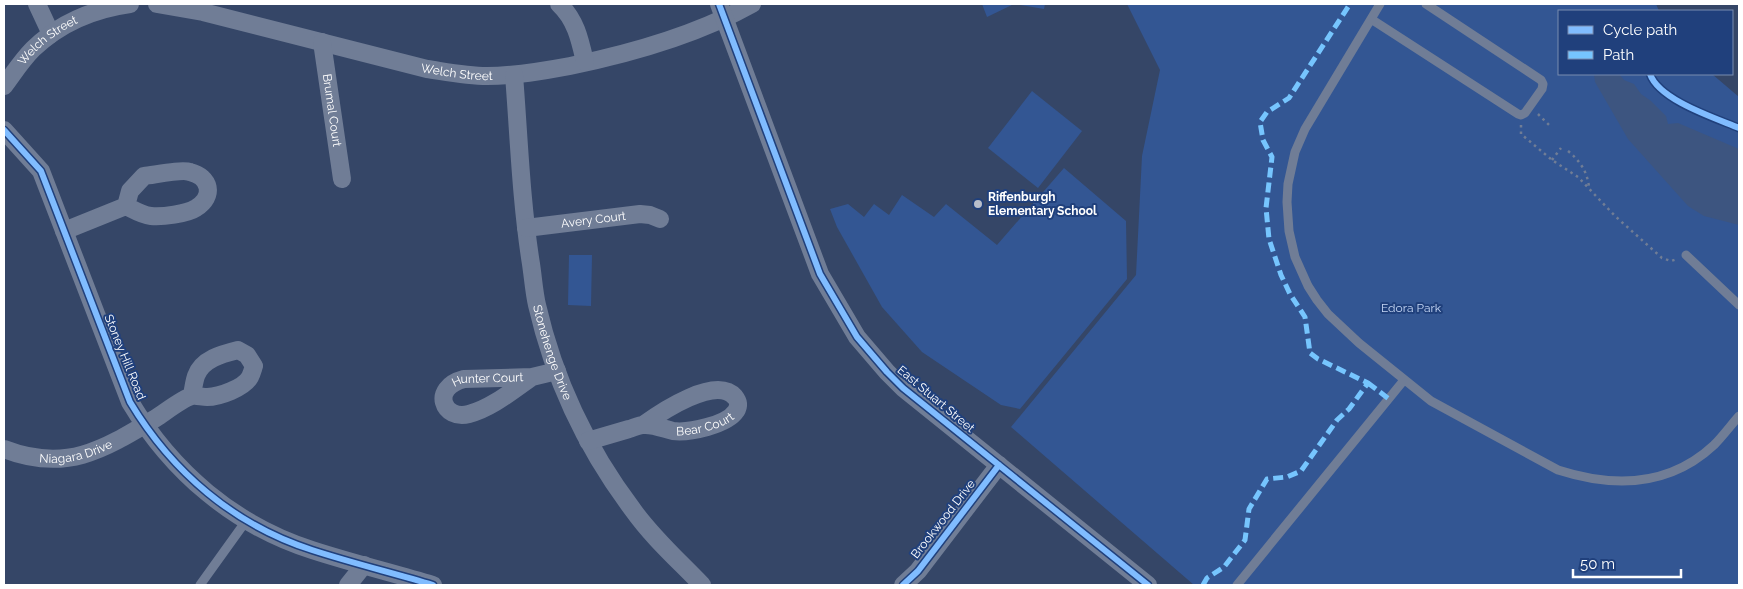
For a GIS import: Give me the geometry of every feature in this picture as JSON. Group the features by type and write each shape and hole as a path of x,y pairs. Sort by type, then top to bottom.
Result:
{"street":[{"path":"37,4 50,34"},
{"name":"Welch Street","path":"4,86 32,50 50,34 85,14 108,7 130,4"},
{"name":"Welch Street","path":"157,4 183,6 427,69 456,74 487,76 514,75 585,62 663,42 723,11 752,4"},
{"path":"559,4 572,19 579,36 585,62"},
{"name":"East Stuart Street","path":"723,11 820,274 857,337 887,372 904,388 1148,585"},
{"name":"Brumal Court","path":"322,42 342,179"},
{"name":"Stonehenge Drive","path":"514,75 526,228 537,304 557,372 588,441 612,481 657,540 702,585"},
{"name":"Stoney Hill Road","path":"4,130 41,171 130,402 144,425 166,454 182,471 210,496 246,521 273,535 311,550 364,565 398,580 433,585"},
{"path":"64,231 126,206"},
{"name":"Avery Court","path":"526,228 640,214 660,219"},
{"name":"Hunter Court","path":"532,377 557,372"},
{"name":"Niagara Drive","path":"4,449 23,456 42,459 72,458 93,452 144,425 192,396"},
{"path":"588,441 643,425"},
{"name":"Brookwood Drive","path":"903,585 918,570 999,465"},
{"path":"348,585 364,565"}],"lane":[{"path":"1380,4 1301,138 1291,167 1288,184 1289,231 1295,257 1308,286 1328,314 1359,343 1431,401 1558,470 1598,481 1640,481 1680,468 1702,456 1716,444 1739,416"},
{"path":"1371,20 1521,115 1525,113 1542,88 1541,80 1426,4"},
{"path":"1686,255 1739,305"},
{"path":"1238,585 1404,380"},
{"path":"200,585 246,521"}],"path":[{"path":"1529,107 1550,124"},
{"path":"1521,115 1521,134 1552,160 1578,177 1615,216 1662,258 1671,262 1686,255"},
{"path":"1552,160 1561,148"},
{"path":"1568,151 1582,165 1589,188"}],"green space":[{"path":"982,4 1014,4 987,17"},
{"path":"1014,4 1045,4 1044,9"},
{"name":"Edora Park","path":"1127,4 1656,4 1659,10 1558,10 1558,75 1713,75 1739,97 1739,585 1194,585 1011,427 1136,275 1142,156 1160,70"},
{"path":"1032,91 1082,131 1038,188 988,148"},
{"path":"1064,168 1126,221 1127,279 1020,409 1001,405 922,352 882,307 837,227 830,209 848,204 864,217 874,204 889,215 902,195 934,217 946,204 997,245"},
{"path":"569,255 592,255 591,306 568,305"}],"shaded area":[{"path":"1594,75 1620,75 1624,80 1634,84 1641,94 1666,116 1668,124 1678,123 1739,149 1739,225 1704,216 1688,206 1628,139 1595,82"}],"marked path":[{"path":"1203,585 1207,578 1224,567 1245,540 1249,509 1267,479 1287,477 1301,471 1337,420 1349,409 1368,383 1318,359 1310,353 1305,317 1290,294 1281,275 1269,239 1266,208 1272,157 1263,140 1260,122 1267,112 1289,98 1350,4"},
{"path":"1368,383 1389,399"}],"cycle path":[{"path":"719,4 820,274 857,337 903,388 1148,585"},
{"path":"1651,75 1664,92 1676,100 1739,128"},
{"path":"4,130 41,171 130,402 165,451 185,473 231,511 284,539 327,555 433,585"},
{"path":"903,585 918,571 999,465"}],"place":[{"name":"Riffenburgh Elementary School","path":"978,204"}]}
